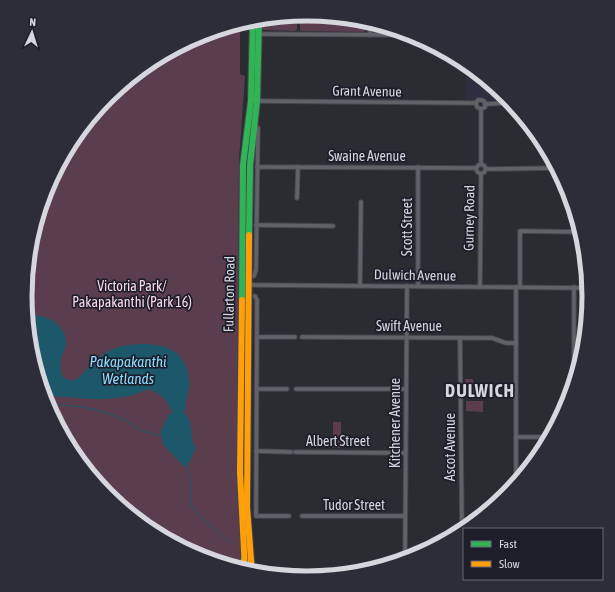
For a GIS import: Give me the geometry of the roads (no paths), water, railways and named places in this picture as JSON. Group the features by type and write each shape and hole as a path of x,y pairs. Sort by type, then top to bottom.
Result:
{"highway":[{"name":"Fullarton Road","path":"251,565 247,507 248,361 243,165 254,101 252,77 256,26"},
{"name":"Fullarton Road","path":"244,564 240,472 240,361 258,34 257,26"},
{"path":"243,188 250,188"},
{"path":"240,361 248,361"},
{"path":"242,563 244,558"}],"street":[{"path":"370,28 370,35"},
{"path":"258,34 393,35"},
{"path":"481,164 481,109 476,103 478,100 481,100 484,101 485,104 503,103"},
{"name":"Grant Avenue","path":"254,101 476,103"},
{"path":"481,109 485,107 485,104"},
{"name":"Fullarton Road","path":"254,276 256,270 258,128"},
{"path":"481,164 476,168 476,171 480,174 486,169 551,168"},
{"path":"481,164 484,165 486,169"},
{"name":"Swaine Avenue","path":"257,167 476,168"},
{"path":"298,167 298,198"},
{"name":"Scott Street","path":"418,167 418,286"},
{"name":"Gurney Road","path":"480,174 480,287"},
{"path":"250,188 257,188"},
{"path":"360,286 361,202"},
{"path":"256,225 333,226"},
{"path":"520,287 520,231 575,232"},
{"name":"Dulwich Avenue","path":"245,285 582,288"},
{"name":"Kitchener Avenue","path":"405,553 407,286"},
{"path":"516,287 516,475"},
{"path":"574,287 574,363"},
{"name":"Fullarton Road","path":"255,296 257,300 258,337 256,516 289,516"},
{"path":"258,337 295,337"},
{"name":"Swift Avenue","path":"302,337 492,338 506,343 516,343"},
{"name":"Ascot Avenue","path":"460,338 462,524"},
{"path":"248,361 257,361"},
{"path":"257,389 287,389"},
{"path":"296,389 406,389"},
{"path":"516,437 544,437"},
{"name":"Albert Street","path":"256,451 405,453"},
{"name":"Tudor Street","path":"302,516 406,516"}],"water":[{"name":"Pakapakanthi Wetlands","path":"33,316 50,319 62,329 66,339 66,344 60,361 61,369 63,377 70,380 75,380 78,378 94,362 109,351 116,348 133,344 152,344 169,348 178,354 185,364 188,375 190,385 184,413 190,422 195,448 193,455 186,468 163,445 161,432 169,414 172,413 172,411 164,398 151,390 146,390 130,396 106,399 51,395 47,384 38,350"}],"waterway":[{"path":"55,404 76,406 104,412 125,420 143,431 161,436"},
{"path":"186,467 191,481 191,505 197,511 199,516 232,544"}],"district":[{"name":"DULWICH","path":"480,391"}],"park label":[{"name":"Victoria Park/ Pakapakanthi (Park 16)","path":"132,294"}]}
